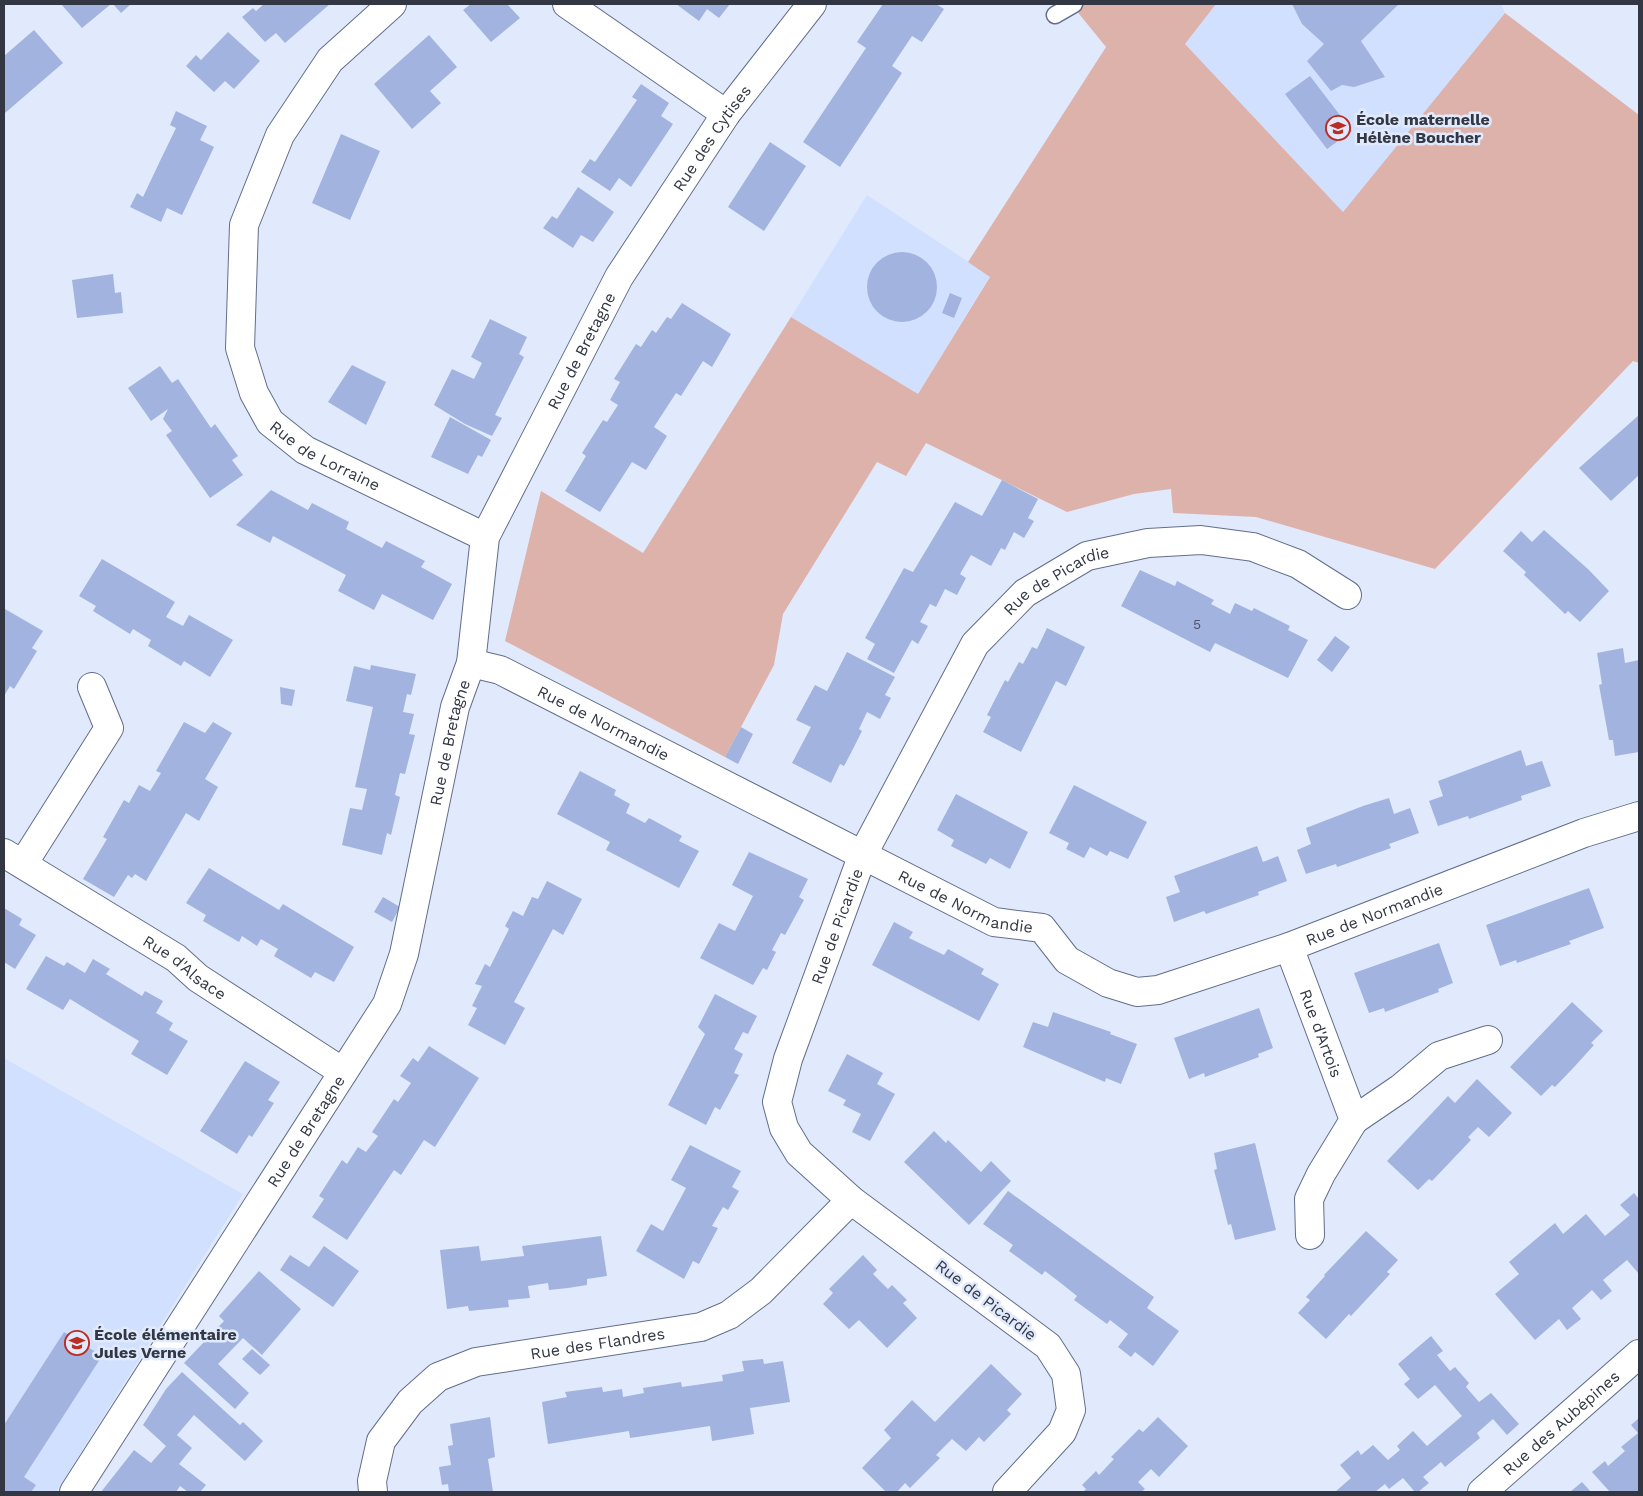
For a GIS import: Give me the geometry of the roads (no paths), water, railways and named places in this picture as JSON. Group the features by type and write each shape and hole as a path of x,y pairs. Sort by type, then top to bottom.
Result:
{"street":[{"name":"Rue de Lorraine","path":"392,4 330,60 280,135 244,225 240,348 254,393 270,422 305,450 485,537"},
{"path":"567,4 726,114"},
{"name":"Rue des Cytises","path":"619,277 726,114 812,4"},
{"name":"Rue de Bretagne","path":"74,1492 387,1004 404,954 455,707 471,662 485,537 619,277"},
{"name":"Rue de Picardie","path":"1007,1492 1062,1432 1071,1410 1066,1374 1048,1346 851,1200 798,1153 784,1128 777,1102 788,1059 863,854 975,644 1025,593 1087,556 1148,542 1201,540 1253,547 1298,564 1347,596"},
{"name":"Rue de Normandie","path":"471,662 500,670 994,922 1042,928 1067,960 1108,983 1137,992 1158,990 1288,947 1584,833 1639,816"},
{"name":"Rue d'Alsace","path":"92,687 109,728 14,859 176,958 198,978 343,1072"},
{"name":"Rue d'Artois","path":"1288,947 1354,1120"},
{"path":"1310,1235 1309,1199 1321,1174 1354,1120 1401,1088 1439,1056 1488,1040"},
{"name":"Rue des Flandres","path":"373,1492 372,1481 381,1441 410,1402 438,1377 476,1362 701,1328 729,1315 762,1291 851,1200"},
{"name":"Rue des Aubépines","path":"1482,1492 1639,1354"}],"lane":[{"path":"1054,15 1074,4"}],"place":[{"name":"École maternelle Hélène Boucher","path":"1338,128"},
{"name":"École élémentaire Jules Verne","path":"77,1343"}]}
